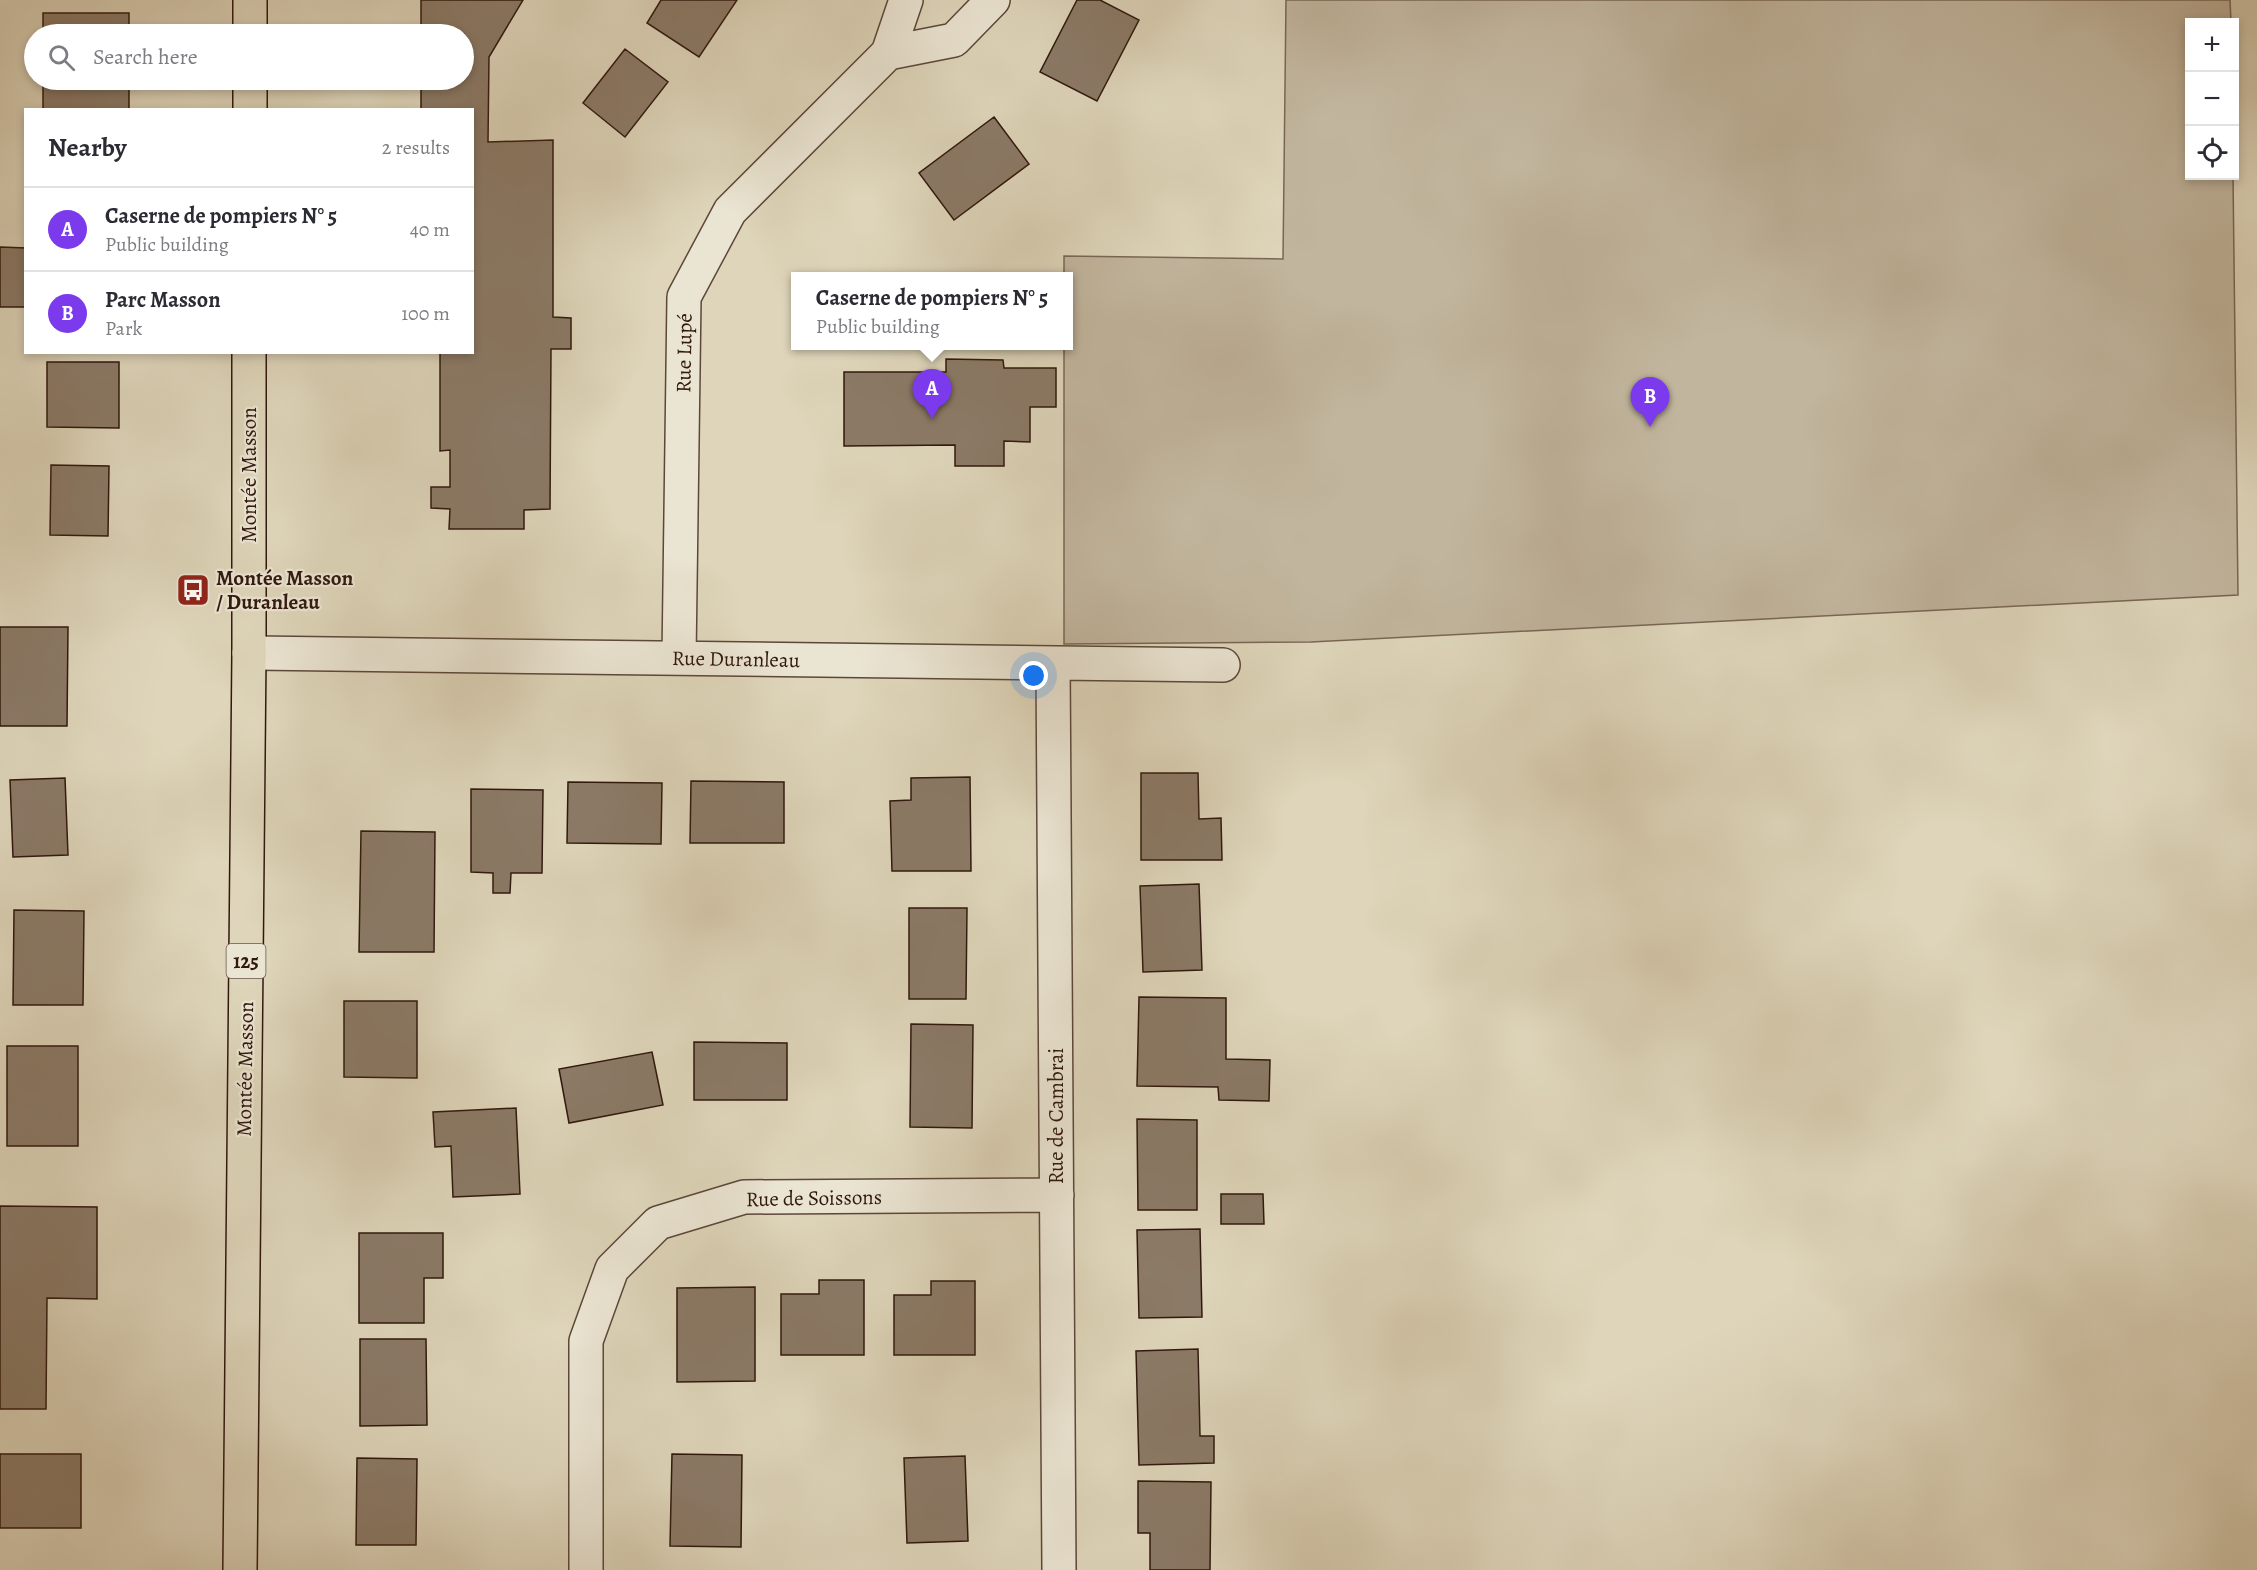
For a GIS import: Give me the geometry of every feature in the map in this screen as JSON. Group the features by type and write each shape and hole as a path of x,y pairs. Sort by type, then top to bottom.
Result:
{"main road":[{"path":"250,0 250,24"},
{"path":"250,90 250,108"},
{"name":"Montée Masson","path":"240,1570 249,653 249,354"}],"street":[{"name":"Rue Lupé","path":"679,658 684,297 730,211 888,53 906,0"},
{"path":"888,53 954,40 993,0"},
{"name":"Rue Duranleau","path":"249,653 1223,665"},
{"name":"Rue de Cambrai","path":"1053,663 1059,1570"},
{"name":"Rue de Soissons","path":"586,1570 586,1341 612,1269 658,1223 744,1197 1057,1195"}],"shaded area":[{"path":"1286,0 2230,0 2231,18 2185,18 2185,180 2233,180 2238,595 1311,642 1064,644 1064,350 1073,350 1073,272 1064,272 1064,256 1283,259"}],"building":[{"path":"421,0 523,0 489,57 488,142 553,140 553,317 571,318 571,349 551,349 550,509 524,510 524,529 449,529 450,509 431,508 431,487 450,487 450,450 440,451 440,354 474,354 474,108 421,108 421,90 474,90 474,24 421,24"},
{"path":"661,0 737,0 699,57 647,23"},
{"path":"1077,0 1100,0 1139,20 1097,101 1040,72"},
{"path":"43,13 129,13 129,24 43,24"},
{"path":"625,49 668,82 625,137 583,103"},
{"path":"43,90 129,90 129,108 43,108"},
{"path":"994,117 1029,164 954,220 919,173"},
{"path":"0,247 24,248 24,307 0,307"},
{"path":"946,359 1003,360 1004,368 1056,368 1056,407 1030,407 1030,442 1004,441 1004,466 955,466 955,445 844,446 844,372 946,372"},
{"path":"47,362 119,362 119,428 47,427"},
{"path":"51,465 109,466 108,536 50,535"},
{"path":"0,627 68,627 67,726 0,726"},
{"path":"1141,773 1198,773 1199,819 1221,818 1222,860 1141,860"},
{"path":"970,777 971,871 892,871 890,801 911,800 911,778"},
{"path":"65,778 68,855 13,857 10,780"},
{"path":"691,781 784,782 784,843 690,843"},
{"path":"568,782 662,783 661,844 567,843"},
{"path":"471,789 543,790 542,873 511,873 510,893 493,893 493,873 471,872"},
{"path":"361,831 435,832 434,952 359,952"},
{"path":"1199,884 1202,970 1143,972 1140,886"},
{"path":"909,908 967,908 966,999 909,999"},
{"path":"14,910 84,911 83,1005 13,1005"},
{"path":"1139,997 1226,998 1226,1059 1270,1060 1269,1101 1219,1100 1218,1087 1137,1086"},
{"path":"344,1001 417,1001 417,1078 344,1077"},
{"path":"911,1024 973,1025 972,1128 910,1127"},
{"path":"694,1042 787,1043 787,1100 694,1100"},
{"path":"7,1046 78,1046 78,1146 7,1146"},
{"path":"652,1052 663,1105 569,1123 559,1069"},
{"path":"516,1108 520,1194 453,1197 451,1146 435,1147 433,1112"},
{"path":"1137,1119 1197,1120 1197,1210 1138,1210"},
{"path":"1221,1194 1263,1194 1264,1224 1221,1224"},
{"path":"0,1206 97,1207 97,1299 47,1298 46,1409 0,1409"},
{"path":"1200,1229 1202,1317 1139,1318 1137,1230"},
{"path":"359,1233 443,1233 443,1278 424,1278 424,1323 359,1323"},
{"path":"819,1280 864,1280 864,1355 781,1355 781,1294 819,1294"},
{"path":"931,1281 975,1281 975,1355 894,1355 894,1295 931,1295"},
{"path":"755,1287 755,1381 677,1382 677,1288"},
{"path":"360,1339 426,1339 427,1425 360,1426"},
{"path":"1198,1349 1200,1436 1214,1436 1214,1463 1139,1465 1136,1351"},
{"path":"0,1454 81,1454 81,1528 0,1528"},
{"path":"672,1454 742,1455 741,1547 670,1546"},
{"path":"965,1456 968,1541 907,1543 904,1458"},
{"path":"357,1458 417,1459 416,1545 356,1545"},
{"path":"1138,1481 1211,1482 1210,1570 1150,1570 1150,1533 1138,1533"}],"place":[{"name":"Caserne de pompiers N° 5","path":"932,419"},
{"name":"Parc Masson","path":"1650,427"},
{"name":"Montée Masson / Duranleau","path":"193,590"}]}
